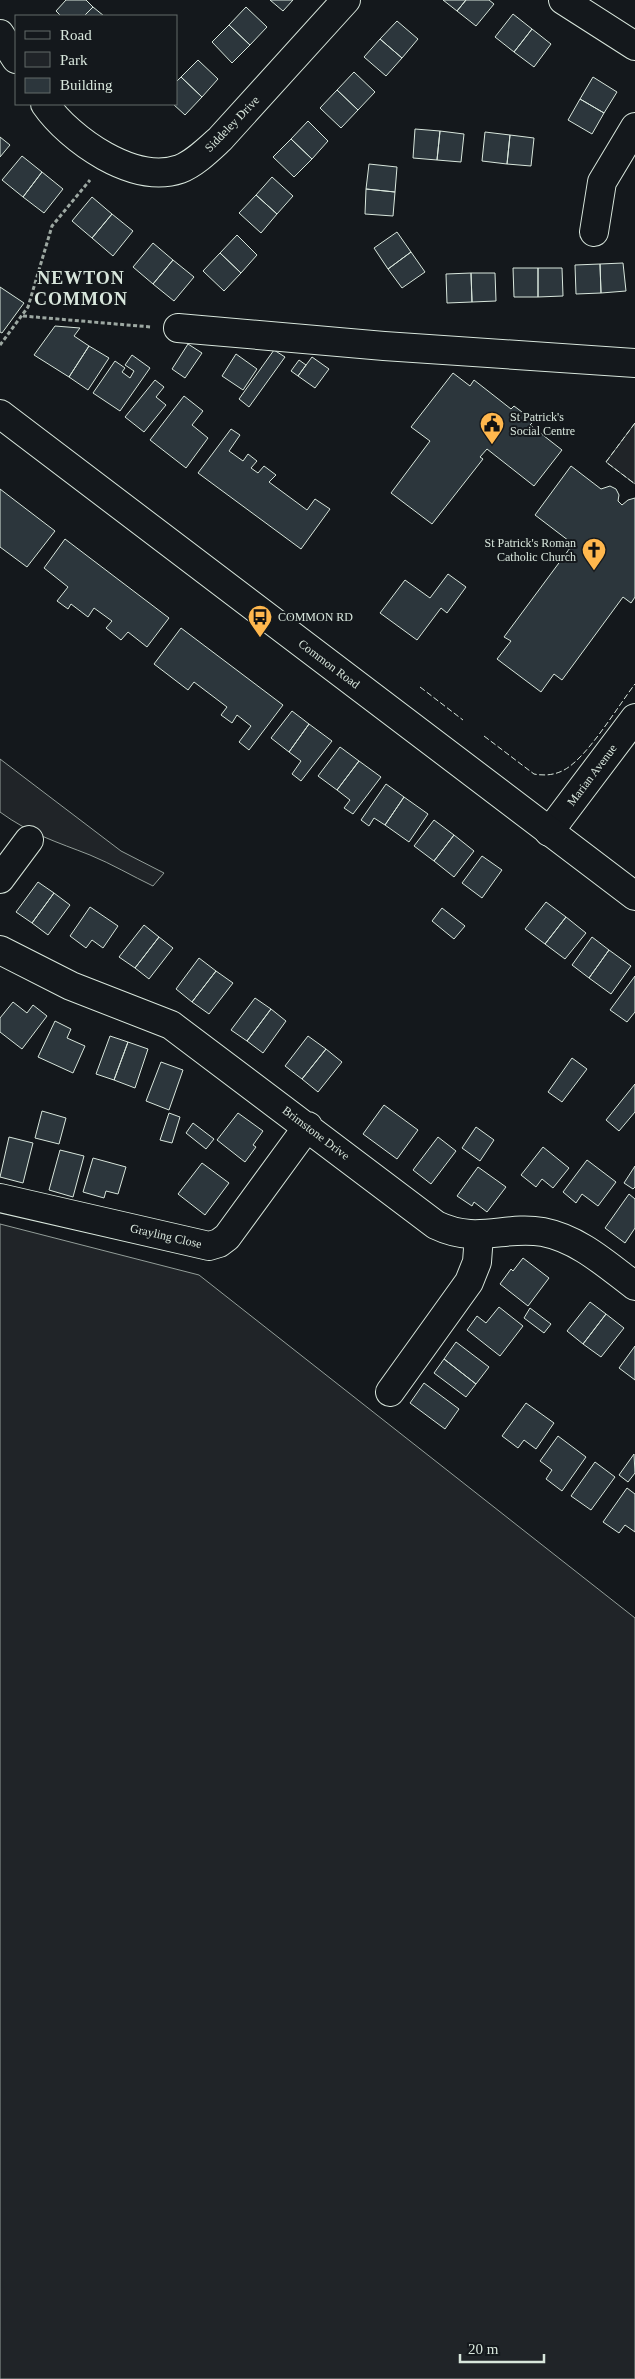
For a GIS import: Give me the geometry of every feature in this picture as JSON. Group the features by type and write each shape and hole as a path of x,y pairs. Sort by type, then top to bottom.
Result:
{"street":[{"name":"Siddeley Drive","path":"46,105 54,117 78,138 108,158 128,167 146,172 162,172 180,168 199,158 220,139 346,0"},
{"path":"563,0 635,46"},
{"path":"0,34 15,57"},
{"path":"594,232 602,182 635,127"},
{"path":"178,328 384,346 635,363"},
{"name":"Common Road","path":"0,414 635,896"},
{"name":"Marian Avenue","path":"549,832 635,718"},
{"path":"0,879 30,840"},
{"name":"Brimstone Drive","path":"0,950 71,986 171,1025 308,1126 436,1226 463,1235 530,1231 555,1236 585,1249 635,1286"},
{"name":"Grayling Close","path":"0,1198 208,1246 218,1243 227,1236 308,1126"},
{"path":"390,1392 470,1282 477,1262 479,1235"}],"path":[{"path":"0,345 28,307 52,226 108,158"},
{"path":"22,316 124,325"}],"green space":[{"path":"635,423 635,484 606,462"},
{"path":"0,759 121,851 164,873 153,886 98,859 33,832 11,820 0,812"},
{"path":"0,1224 199,1275 635,1618 635,2379 0,2379"}],"building":[{"path":"66,0 86,0 93,7 85,15 60,15 56,11"},
{"path":"270,0 293,0 283,11"},
{"path":"443,0 466,0 457,11"},
{"path":"466,0 489,0 494,4 476,26 457,11"},
{"path":"93,7 103,15 85,15"},
{"path":"246,7 267,27 250,45 229,25"},
{"path":"513,14 532,29 514,52 495,37"},
{"path":"397,21 418,39 402,58 380,39"},
{"path":"229,25 250,45 232,63 212,42"},
{"path":"532,29 551,44 534,67 514,52"},
{"path":"380,39 402,58 386,76 364,57"},
{"path":"198,60 218,79 202,97 181,77"},
{"path":"354,72 375,92 358,110 337,90"},
{"path":"181,77 202,97 185,115 174,105 178,105 178,80"},
{"path":"593,77 617,92 604,113 580,99"},
{"path":"337,90 358,110 341,128 320,108"},
{"path":"580,99 604,113 592,134 568,120"},
{"path":"308,121 328,141 312,159 291,139"},
{"path":"415,129 440,131 437,160 413,158"},
{"path":"440,131 464,134 461,162 437,160"},
{"path":"485,132 510,135 507,164 482,161"},
{"path":"510,135 534,138 531,166 507,164"},
{"path":"0,137 10,145 0,157"},
{"path":"291,139 312,159 294,177 273,157"},
{"path":"22,156 42,172 23,197 2,180"},
{"path":"369,164 397,167 395,192 366,189"},
{"path":"42,172 63,189 44,213 23,197"},
{"path":"272,177 293,196 277,214 256,195"},
{"path":"366,189 395,192 393,216 365,214"},
{"path":"256,195 277,214 261,233 239,213"},
{"path":"92,197 112,214 92,238 72,221"},
{"path":"112,214 133,231 113,256 92,238"},
{"path":"397,232 411,252 388,269 374,248"},
{"path":"237,235 257,255 241,273 220,253"},
{"path":"153,243 173,260 153,284 133,267"},
{"path":"411,252 425,272 402,288 388,269"},
{"path":"220,253 241,273 224,291 203,271"},
{"path":"173,260 194,277 174,301 153,284"},
{"path":"623,263 626,291 601,293 600,264"},
{"path":"600,264 601,293 576,294 575,265"},
{"path":"513,268 538,268 538,297 514,297"},
{"path":"538,268 562,268 563,296 538,297"},
{"path":"471,273 472,302 447,303 446,274"},
{"path":"471,273 495,273 496,301 472,302"},
{"path":"0,287 24,303 2,333 0,332"},
{"path":"55,326 80,328 74,336 89,346 69,377 34,355"},
{"path":"188,344 202,353 185,378 172,369"},
{"path":"89,346 109,358 88,390 69,377"},
{"path":"274,350 285,357 249,407 239,399"},
{"path":"236,354 257,369 243,390 222,376"},
{"path":"132,355 150,368 120,411 93,393 115,361 125,368 122,372 130,378 134,371 125,365"},
{"path":"312,357 329,369 315,388 298,376"},
{"path":"299,360 306,365 298,376 291,371"},
{"name":"St Patrick's Social Centre","path":"453,373 470,386 474,380 511,409 514,406 534,421 530,425 562,450 534,486 487,449 480,457 483,459 432,524 391,493 430,441 411,427"},
{"path":"155,380 164,387 156,397 166,405 144,432 125,417"},
{"path":"184,396 203,411 192,425 208,438 186,468 150,440"},
{"path":"231,429 240,435 229,451 243,461 248,454 257,461 251,468 258,473 264,466 276,475 269,482 307,510 315,499 330,509 301,549 198,473"},
{"name":"St Patrick's Roman Catholic Church","path":"571,466 601,489 610,486 616,489 619,495 618,501 622,505 628,500 635,498 635,597 631,603 623,597 562,680 554,674 541,692 497,659 511,641 504,637 573,544 535,515"},
{"path":"0,489 55,531 27,567 0,547"},
{"path":"65,539 169,618 147,647 128,632 121,640 106,628 112,621 94,608 88,617 71,604 68,609 57,601 68,587 44,568"},
{"path":"448,574 466,587 447,613 441,608 417,640 380,613 405,580 430,598"},
{"path":"181,628 283,705 249,750 239,742 251,726 237,715 232,723 221,715 227,707 194,682 188,690 154,664"},
{"path":"292,711 309,724 289,752 271,738"},
{"path":"309,724 332,741 301,781 292,774 301,761 289,752"},
{"path":"340,747 359,761 337,790 318,776"},
{"path":"359,761 381,777 353,814 344,808 350,800 337,790"},
{"path":"386,784 404,797 385,825 374,818 369,826 361,820"},
{"path":"404,797 428,814 409,842 385,825"},
{"path":"434,820 454,835 434,861 414,846"},
{"path":"454,835 474,851 454,877 434,861"},
{"path":"482,856 502,870 482,898 462,883"},
{"path":"38,882 54,893 32,923 16,912"},
{"path":"54,893 70,905 48,935 32,923"},
{"path":"546,902 566,917 545,944 525,929"},
{"path":"90,907 118,926 103,948 92,940 86,948 70,936"},
{"path":"442,908 465,926 454,939 432,921"},
{"path":"566,917 586,933 565,959 545,944"},
{"path":"144,925 159,937 135,968 119,957"},
{"path":"159,937 173,948 149,979 135,968"},
{"path":"592,937 609,950 589,978 572,965"},
{"path":"609,950 631,966 611,994 589,978"},
{"path":"199,958 216,971 192,1002 176,989"},
{"path":"216,971 233,983 209,1014 192,1002"},
{"path":"635,976 635,1012 627,1022 610,1010"},
{"path":"255,998 271,1009 247,1041 231,1030"},
{"path":"13,1002 27,1013 33,1005 47,1016 22,1049 0,1032 0,1018"},
{"path":"271,1009 286,1021 263,1053 247,1041"},
{"path":"55,1021 71,1029 67,1038 85,1046 73,1073 38,1057"},
{"path":"110,1036 128,1042 114,1080 96,1074"},
{"path":"308,1036 326,1049 302,1079 285,1066"},
{"path":"128,1042 148,1049 135,1088 114,1080"},
{"path":"326,1049 342,1062 318,1092 302,1079"},
{"path":"572,1058 587,1069 562,1102 548,1092"},
{"path":"161,1062 183,1070 169,1110 146,1101"},
{"path":"635,1084 635,1112 619,1131 606,1120"},
{"path":"384,1105 418,1130 397,1159 363,1134"},
{"path":"42,1111 66,1118 59,1144 35,1138"},
{"path":"169,1113 180,1117 172,1143 160,1140"},
{"path":"238,1113 263,1131 253,1145 256,1147 245,1162 217,1140"},
{"path":"193,1123 214,1139 206,1149 186,1133"},
{"path":"476,1127 494,1140 480,1161 462,1148"},
{"path":"9,1137 33,1143 23,1183 0,1177"},
{"path":"438,1137 456,1151 431,1184 413,1170"},
{"path":"543,1147 569,1168 553,1188 542,1179 536,1187 521,1175"},
{"path":"60,1150 84,1156 73,1197 49,1190"},
{"path":"93,1158 126,1167 118,1194 106,1191 104,1198 83,1192"},
{"path":"587,1160 616,1182 598,1206 582,1194 576,1203 563,1192"},
{"path":"202,1163 229,1183 205,1215 178,1194"},
{"path":"635,1166 635,1187 633,1189 624,1183"},
{"path":"478,1167 506,1187 487,1212 474,1202 472,1206 457,1196"},
{"path":"629,1194 635,1199 635,1228 625,1243 605,1228"},
{"path":"523,1258 549,1278 528,1306 500,1284 511,1269 513,1271"},
{"path":"590,1302 606,1314 583,1344 567,1331"},
{"path":"499,1307 523,1326 500,1356 467,1330 477,1316 486,1323"},
{"path":"530,1308 551,1324 544,1333 524,1318"},
{"path":"606,1314 624,1328 601,1357 583,1344"},
{"path":"456,1342 489,1367 476,1384 444,1359"},
{"path":"635,1346 635,1380 619,1368"},
{"path":"444,1359 476,1384 466,1397 434,1373"},
{"path":"424,1383 459,1409 445,1429 410,1403"},
{"path":"526,1403 554,1423 536,1449 524,1440 518,1448 502,1436"},
{"path":"558,1436 586,1457 562,1491 546,1479 552,1470 540,1461"},
{"path":"634,1454 635,1473 628,1482 619,1475"},
{"path":"595,1462 615,1477 591,1510 571,1496"},
{"path":"627,1488 635,1494 635,1532 625,1525 619,1533 603,1522"}],"fence":[{"path":"635,423 606,462 635,484"},
{"path":"484,736 534,774 546,775 557,773 573,764 582,755 602,731 635,684"},
{"path":"420,687 463,720"}],"place":[{"name":"St Patrick's Social Centre","path":"492,445"},
{"name":"St Patrick's Roman Catholic Church","path":"594,571"},
{"name":"COMMON RD","path":"260,638"}],"district":[{"name":"NEWTON COMMON","path":"81,288"}]}
